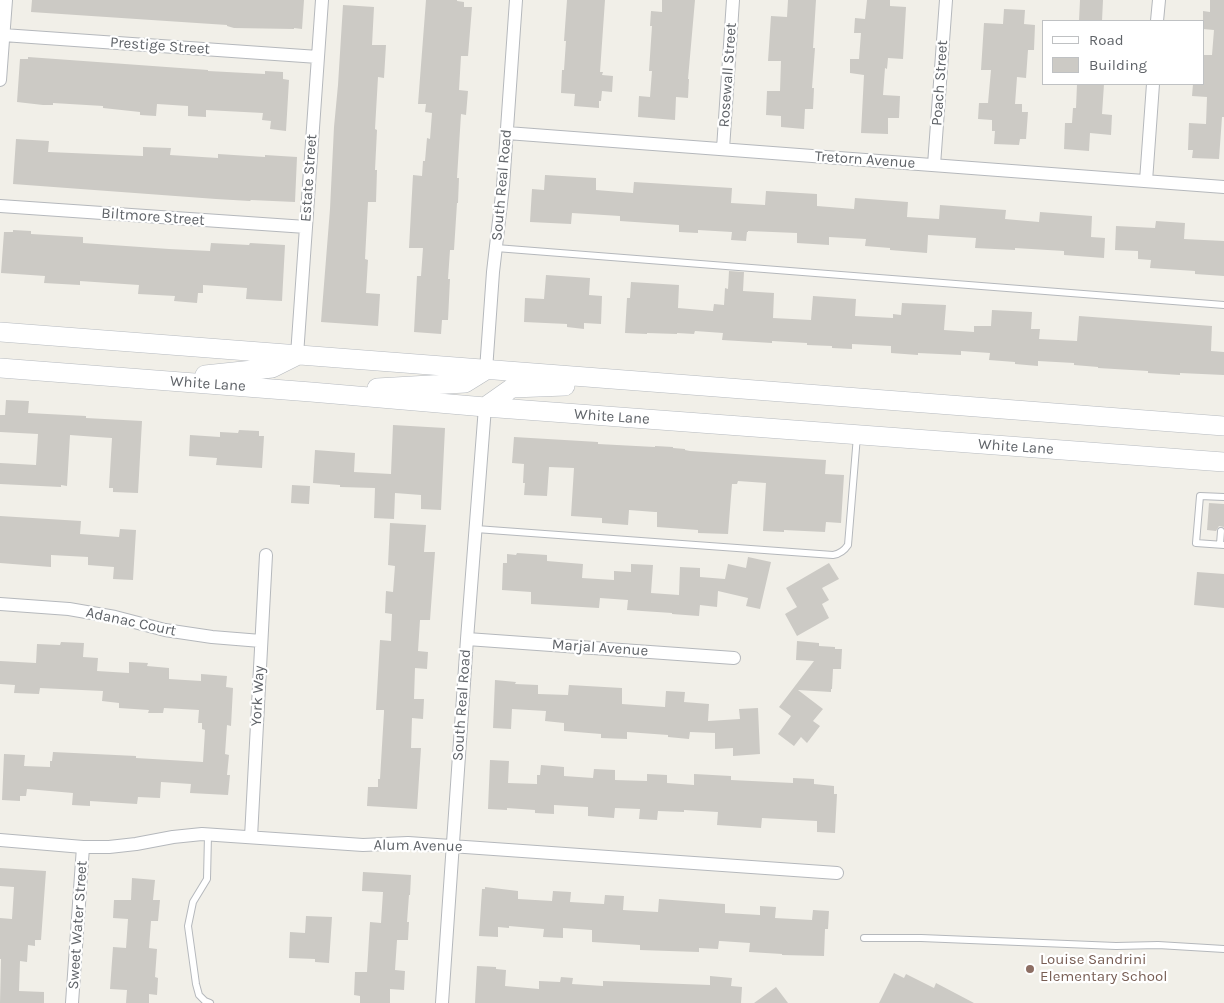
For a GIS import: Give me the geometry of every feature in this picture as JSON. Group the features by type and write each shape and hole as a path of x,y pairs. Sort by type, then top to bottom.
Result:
{"main road":[{"path":"0,332 1224,426"},
{"path":"156,380 272,368 297,355"},
{"name":"White Lane","path":"0,368 485,407 1224,462"},
{"path":"311,392 465,383 486,370"},
{"path":"485,407 512,388 644,382"}],"street":[{"path":"0,80 6,0"},
{"name":"Estate Street","path":"297,355 322,0"},
{"name":"South Real Road","path":"486,370 503,186 516,0"},
{"name":"Rosewall Street","path":"723,149 733,0"},
{"name":"Poach Street","path":"934,165 946,0"},
{"path":"1157,20 1159,0"},
{"name":"Prestige Street","path":"3,36 318,58"},
{"path":"1146,181 1153,85"},
{"name":"Tretorn Avenue","path":"507,133 1224,188"},
{"name":"Biltmore Street","path":"0,206 306,228"},
{"name":"South Real Road","path":"442,1003 485,407"},
{"name":"York Way","path":"251,837 266,555"},
{"name":"Adanac Court","path":"0,604 69,609 212,638 261,641"},
{"name":"Marjal Avenue","path":"467,639 734,658"},
{"name":"Alum Avenue","path":"0,840 83,847 109,847 172,837 208,835 364,845 408,843 837,873"},
{"name":"Sweet Water Street","path":"72,1003 83,847"}],"lane":[{"path":"496,248 1224,305"},
{"path":"476,529 838,554 848,545 857,435"},
{"path":"1221,531 1222,545 1196,543 1200,496 1223,500"},
{"path":"208,835 207,879 194,902 188,926 196,984 200,994 210,1003"},
{"path":"864,938 921,938 1116,946 1158,945 1224,950"}],"building":[{"path":"32,0 304,0 302,29 294,29 234,28 227,25 31,12"},
{"path":"426,0 457,0 464,2 464,7 472,7 468,56 461,56 459,90 468,91 466,115 461,114 457,178 459,178 458,203 454,250 450,250 448,320 442,320 441,334 414,332 417,276 421,276 423,248 409,248 413,175 422,176 427,138 430,139 432,113 425,112 426,104 418,104"},
{"path":"567,0 605,0 600,72 603,72 602,75 613,76 612,92 602,91 599,108 574,106 575,94 561,93 566,41 564,41"},
{"path":"662,0 695,0 688,98 676,97 675,120 638,117 639,96 650,97 652,71 649,71 651,11 662,12"},
{"path":"788,0 816,0 813,48 815,48 812,88 814,88 813,109 805,109 804,129 781,127 781,116 766,115 767,91 780,91 781,61 768,61 771,16 787,17"},
{"path":"867,0 890,0 890,6 906,7 903,59 888,58 887,69 885,68 883,95 900,96 899,118 888,118 888,134 861,133 864,75 850,73 850,59 859,59 861,33 854,33 855,18 865,19"},
{"path":"1080,0 1103,0 1102,20 1079,20"},
{"path":"1210,0 1224,0 1224,117 1222,117 1219,159 1192,158 1193,150 1188,150 1189,123 1206,124 1207,97 1192,96 1193,85 1204,85 1204,55 1212,55 1214,30 1204,29 1203,20 1203,11 1210,12"},
{"path":"343,5 374,7 372,45 386,45 384,78 378,77 375,129 377,130 376,202 368,202 365,259 368,260 366,293 380,294 378,326 321,322"},
{"path":"1004,9 1025,10 1024,24 1035,25 1034,50 1028,50 1026,78 1017,77 1015,104 1022,104 1022,112 1028,112 1026,139 1020,139 1019,145 994,144 995,131 992,131 992,120 978,119 979,103 988,103 991,70 981,70 984,23 1003,24"},
{"path":"28,57 208,71 265,74 265,71 283,72 283,79 289,80 286,131 270,129 271,121 262,120 263,113 206,110 206,117 188,116 188,106 157,104 156,116 140,115 140,112 103,108 103,106 53,103 53,105 43,105 17,102 20,59 28,59"},
{"path":"1077,85 1104,85 1102,114 1112,115 1111,135 1090,133 1089,151 1064,149 1065,123 1072,123 1073,108 1076,108"},
{"path":"16,139 49,141 48,152 143,156 143,147 171,148 170,155 218,158 218,154 297,157 295,202 216,199 13,184"},
{"path":"545,175 596,178 596,190 633,193 634,182 732,188 731,203 765,205 766,191 817,194 817,206 854,209 855,198 908,202 907,217 939,219 940,205 1006,210 1005,219 1039,222 1040,212 1092,216 1091,237 1105,238 1104,258 1064,255 1064,251 975,248 976,238 928,235 927,253 865,246 866,239 829,237 829,245 797,243 797,233 748,231 746,241 731,240 732,232 698,230 698,233 679,232 679,225 620,221 620,216 572,213 571,224 530,222 532,189 544,190"},
{"path":"1156,221 1185,223 1184,239 1224,241 1224,276 1195,274 1195,271 1150,268 1151,260 1138,259 1138,251 1115,250 1116,226 1155,228"},
{"path":"13,230 31,231 31,234 83,237 83,243 169,249 210,251 211,243 285,245 282,301 246,299 247,288 203,285 203,293 198,293 197,303 174,301 175,296 138,294 139,285 80,281 80,285 44,283 45,276 1,273 4,232 13,232"},
{"path":"729,271 744,272 743,291 774,293 773,318 811,320 813,296 856,299 855,316 893,318 893,314 901,315 902,303 946,305 944,330 974,332 974,326 991,326 992,310 1032,312 1031,329 1040,329 1039,339 1077,341 1079,316 1212,326 1211,351 1224,352 1224,375 1148,373 1148,371 1098,368 1074,365 1074,363 1038,361 1038,366 1015,364 1015,362 989,360 990,353 961,351 961,355 918,353 918,355 891,353 891,346 852,344 852,349 807,345 807,343 722,340 723,333 695,331 694,334 625,333 627,298 630,298 631,282 679,285 678,308 713,311 714,304 724,305 725,288 728,289"},
{"path":"546,275 590,278 589,295 602,296 601,324 584,323 584,329 567,327 567,324 524,322 525,298 544,299"},
{"path":"6,400 29,401 28,413 142,421 138,493 113,492 113,488 109,488 112,438 70,435 67,486 0,484 0,463 36,465 38,434 0,432 0,415 5,415"},
{"path":"393,425 445,428 441,510 421,509 421,495 395,493 394,519 374,518 375,488 340,487 340,485 313,483 315,450 355,453 354,472 391,474"},
{"path":"239,430 259,431 259,436 264,436 262,468 216,465 217,458 189,456 190,435 220,437 220,432 238,433"},
{"path":"514,437 598,442 598,444 673,447 690,451 826,460 825,474 844,475 841,523 826,522 825,532 763,531 766,483 738,481 737,484 732,484 728,534 698,533 698,530 657,527 657,512 629,510 628,525 602,523 602,518 571,516 574,468 549,467 547,496 524,495 524,464 512,463"},
{"path":"292,485 310,486 309,504 291,503"},
{"path":"1209,503 1224,504 1224,527 1219,526 1216,531 1207,530"},
{"path":"0,516 81,521 80,534 119,537 120,529 136,530 133,580 113,579 114,567 88,565 88,557 51,555 51,567 0,563"},
{"path":"390,523 426,525 424,552 435,552 430,620 420,620 418,651 428,652 427,669 415,668 414,699 424,699 423,719 412,718 411,748 421,748 417,809 367,806 368,787 378,787 378,779 380,779 384,710 376,710 380,640 391,641 392,614 385,613 386,591 393,592 395,566 388,565"},
{"path":"517,553 547,555 547,561 583,564 582,578 614,580 614,571 631,572 631,564 653,565 651,593 679,595 680,567 700,568 700,577 725,579 728,564 746,568 748,557 771,562 760,609 746,606 748,598 718,591 717,607 700,605 699,616 627,610 628,600 600,598 599,608 531,604 531,592 502,590 503,563 507,563 507,554 516,555"},
{"path":"829,563 839,579 822,588 829,600 822,604 829,618 797,636 785,614 797,607 786,588"},
{"path":"1197,572 1224,574 1224,608 1194,605"},
{"path":"797,641 819,643 819,646 842,649 841,669 833,669 831,692 798,690 823,709 813,721 820,726 807,743 801,737 794,746 778,734 791,716 779,707 814,661 796,660"},
{"path":"61,642 84,643 83,657 98,658 97,671 129,673 129,662 148,663 147,666 169,668 169,679 201,681 201,674 227,676 226,687 233,688 231,726 227,725 225,754 229,755 228,795 190,793 191,784 161,782 160,798 138,797 137,804 90,801 90,806 72,805 73,793 27,789 26,796 20,796 20,801 2,800 4,754 25,755 24,766 50,767 53,752 136,756 136,758 203,762 205,730 202,729 202,723 198,723 199,710 164,708 163,713 148,713 149,710 119,708 119,703 102,701 103,691 40,688 39,694 14,693 15,685 0,684 0,661 36,663 37,644 60,645"},
{"path":"495,680 516,682 515,684 538,685 538,694 568,695 569,685 622,688 622,704 665,707 666,691 685,692 684,702 709,704 708,721 740,719 739,709 758,708 760,754 733,756 733,748 715,749 715,733 690,732 689,739 668,737 668,735 627,732 627,739 601,738 601,734 564,731 564,723 545,721 546,711 512,709 511,729 493,728"},
{"path":"490,760 509,761 508,783 537,784 537,775 540,775 541,765 564,767 564,776 593,778 594,769 615,770 615,780 647,781 647,774 667,775 667,783 694,785 694,774 731,776 731,780 793,783 793,778 814,779 814,784 834,786 834,794 837,794 835,833 817,832 817,821 762,818 761,828 717,825 718,812 658,811 657,820 639,819 640,809 615,808 614,818 588,816 588,807 554,805 554,814 535,813 535,810 488,809"},
{"path":"0,868 46,871 41,940 35,940 35,946 28,945 27,962 20,961 19,991 44,992 44,1003 0,1003 0,918 12,919 14,887 0,886"},
{"path":"363,872 411,875 407,922 409,922 408,940 397,940 395,970 405,971 404,990 390,989 390,1003 360,1003 360,996 354,995 355,972 367,972 370,922 381,923 383,892 362,891"},
{"path":"132,878 155,880 153,900 160,900 158,921 151,921 149,948 157,949 155,977 158,978 157,995 149,994 149,1003 126,1003 127,990 110,989 113,947 126,948 128,919 113,918 114,900 131,900"},
{"path":"485,887 518,891 518,899 552,901 553,891 571,892 570,902 604,904 605,895 624,896 623,910 658,912 659,899 725,904 725,913 760,915 760,906 776,907 775,918 812,920 813,910 829,911 828,929 825,929 824,956 749,952 750,943 720,941 718,949 699,948 699,952 640,950 640,945 592,942 592,930 563,928 563,938 543,937 544,929 509,926 509,928 498,927 498,937 479,936 482,889 485,889"},
{"path":"306,916 332,917 329,963 315,962 315,959 289,958 290,932 305,933"},
{"path":"477,966 496,967 496,969 506,970 505,986 539,989 539,981 560,982 561,977 573,978 572,984 603,986 603,981 710,985 710,976 732,978 731,986 742,987 741,1003 475,1003"},
{"path":"894,973 904,978 906,974 934,988 936,983 974,1003 879,1003"},
{"path":"776,987 788,1003 754,1003"}],"place":[{"name":"Louise Sandrini Elementary School","path":"1030,969"}]}
